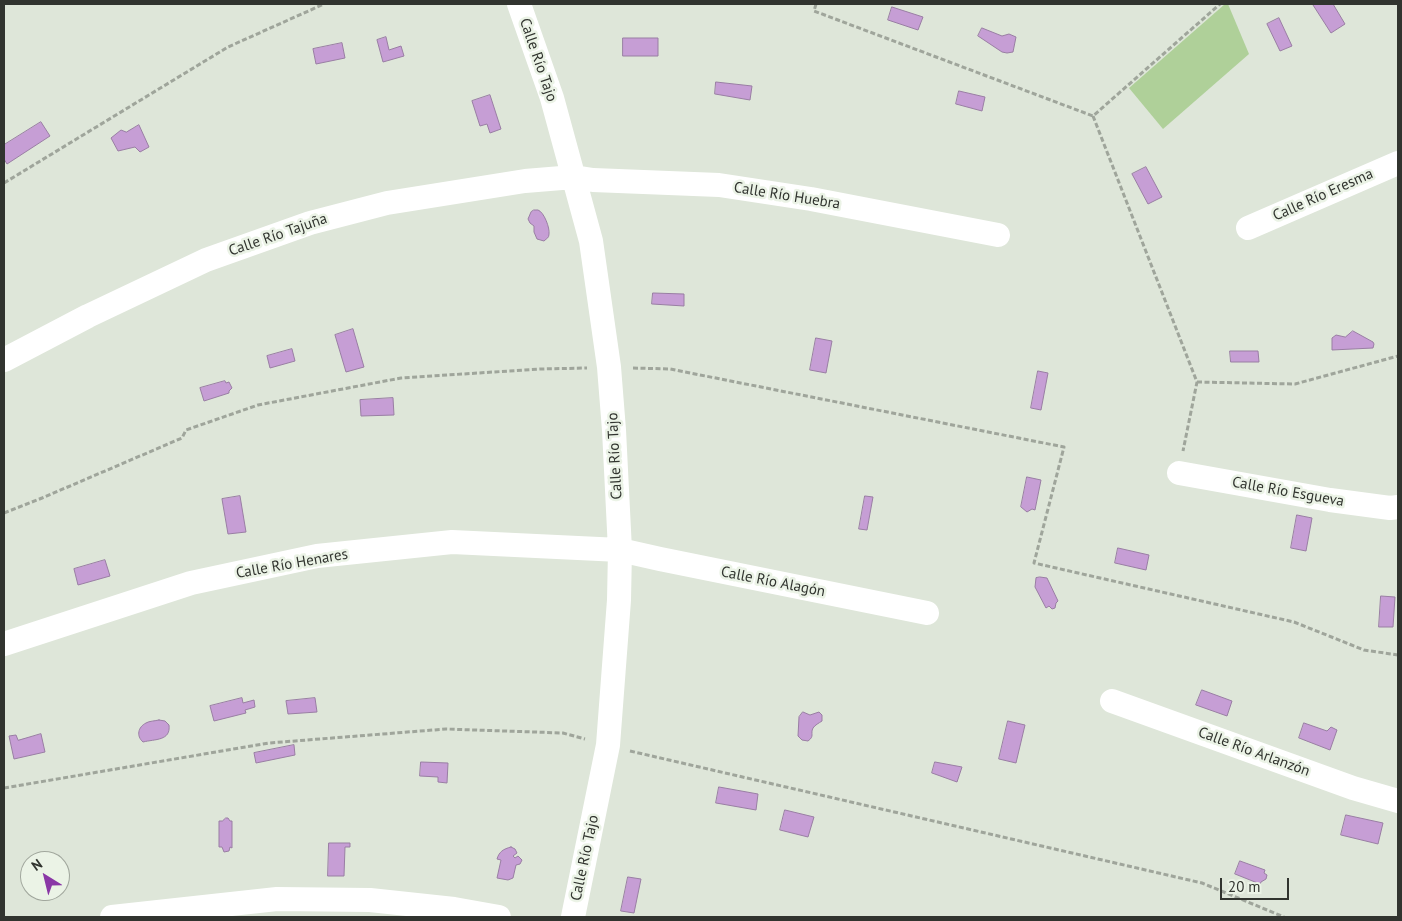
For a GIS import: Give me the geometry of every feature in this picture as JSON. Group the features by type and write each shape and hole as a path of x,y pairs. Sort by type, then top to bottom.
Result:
{"street":[{"name":"Calle Río Tajo","path":"518,4 552,98 591,241 610,367 614,430 620,550 619,600 608,746 573,917"},
{"name":"Calle Río Eresma","path":"1248,228 1398,162"},
{"name":"Calle Río Huebra","path":"574,177 593,180 719,185 811,199 998,235"},
{"name":"Calle Río Tajuña","path":"4,360 88,316 206,260 310,223 387,203 525,181 574,177"},
{"name":"Calle Río Esgueva","path":"1179,473 1330,500 1398,508"},
{"name":"Calle Río Henares","path":"4,644 192,583 317,556 452,542 620,550"},
{"name":"Calle Río Alagón","path":"620,550 927,613"},
{"name":"Calle Río Arlanzón","path":"1112,701 1353,788 1398,801"},
{"path":"112,917 277,899 370,900 454,908 499,917"}],"path":[{"path":"4,183 228,47 324,4"},
{"path":"816,4 814,12 1093,116 1197,382 1179,473"},
{"path":"1093,116 1220,4"},
{"path":"1197,382 1295,384 1398,356"},
{"path":"4,513 182,438 186,430 258,405 400,378 540,368 610,367 670,370 1064,447 1034,563 1294,622 1364,650 1398,655"},
{"path":"4,788 269,743 446,729 564,733 608,746 1202,883 1284,917"}],"green space":[{"path":"1225,4 1228,4 1249,54 1163,129 1129,88"}],"shaded area":[{"path":"1333,4 1345,24 1331,33 1313,5"},
{"path":"892,7 923,17 918,30 888,20"},
{"path":"1279,18 1292,46 1280,51 1267,24"},
{"path":"982,28 1002,36 1009,34 1016,37 1013,52 1002,52 978,36"},
{"path":"386,37 389,50 401,46 404,56 383,62 377,40"},
{"path":"623,38 658,38 658,56 623,56"},
{"path":"342,43 345,58 316,64 313,49"},
{"path":"716,82 752,86 750,100 715,94"},
{"path":"959,91 985,97 982,111 956,104"},
{"path":"490,95 501,129 490,133 487,124 480,126 472,101"},
{"path":"41,122 50,136 7,164 4,159 4,145"},
{"path":"139,125 149,147 140,152 135,147 118,151 111,138 121,130 126,132"},
{"path":"1146,167 1162,197 1148,204 1132,174"},
{"path":"534,210 540,211 548,224 549,235 544,241 537,239 534,226 528,219"},
{"path":"653,293 684,294 684,306 652,304"},
{"path":"353,329 364,367 346,372 335,335"},
{"path":"1353,331 1373,342 1373,348 1332,350 1332,338 1336,335 1345,337"},
{"path":"816,338 832,341 826,373 810,370"},
{"path":"292,349 295,361 270,368 267,356"},
{"path":"1230,351 1258,351 1259,362 1231,362"},
{"path":"1038,371 1048,373 1041,410 1031,408"},
{"path":"225,381 226,383 229,382 232,388 229,393 204,401 200,388"},
{"path":"393,398 394,415 361,416 360,400"},
{"path":"1027,477 1041,480 1035,510 1032,509 1027,512 1021,507"},
{"path":"240,496 246,532 228,534 222,499"},
{"path":"865,496 873,497 867,530 859,529"},
{"path":"1297,515 1312,518 1306,551 1291,548"},
{"path":"1118,548 1149,555 1146,570 1115,563"},
{"path":"105,560 110,576 78,585 74,569"},
{"path":"1036,578 1047,578 1058,601 1055,608 1052,609 1049,606 1046,608 1035,587"},
{"path":"1381,596 1395,597 1393,627 1379,627"},
{"path":"1202,690 1232,701 1227,716 1196,705"},
{"path":"242,698 243,703 254,700 255,707 245,710 246,713 214,721 210,706"},
{"path":"315,698 317,712 288,714 286,701"},
{"path":"803,712 810,715 819,712 822,715 822,721 813,728 812,736 808,741 802,740 798,736 799,717"},
{"path":"165,721 169,725 169,730 165,737 143,742 139,737 141,727 147,722"},
{"path":"1008,721 1025,725 1016,763 999,759"},
{"path":"1304,723 1327,731 1331,727 1337,730 1330,750 1299,738"},
{"path":"41,734 45,752 14,759 9,736 16,735 18,740"},
{"path":"294,745 295,755 256,763 254,753"},
{"path":"421,762 448,763 447,783 438,782 438,777 420,776"},
{"path":"935,762 962,767 957,782 932,773"},
{"path":"719,787 758,794 756,810 716,803"},
{"path":"785,810 814,817 808,837 780,830"},
{"path":"1346,815 1383,823 1378,844 1341,835"},
{"path":"226,818 232,821 232,848 230,847 229,851 224,852 222,847 219,847 219,821"},
{"path":"329,843 350,843 350,847 345,847 344,876 328,876"},
{"path":"511,847 517,853 513,856 515,858 518,856 522,860 520,864 516,865 513,878 508,880 497,878 501,860 497,859 502,851"},
{"path":"1240,861 1265,870 1266,879 1260,884 1235,874"},
{"path":"628,877 641,879 634,913 621,911"}]}
